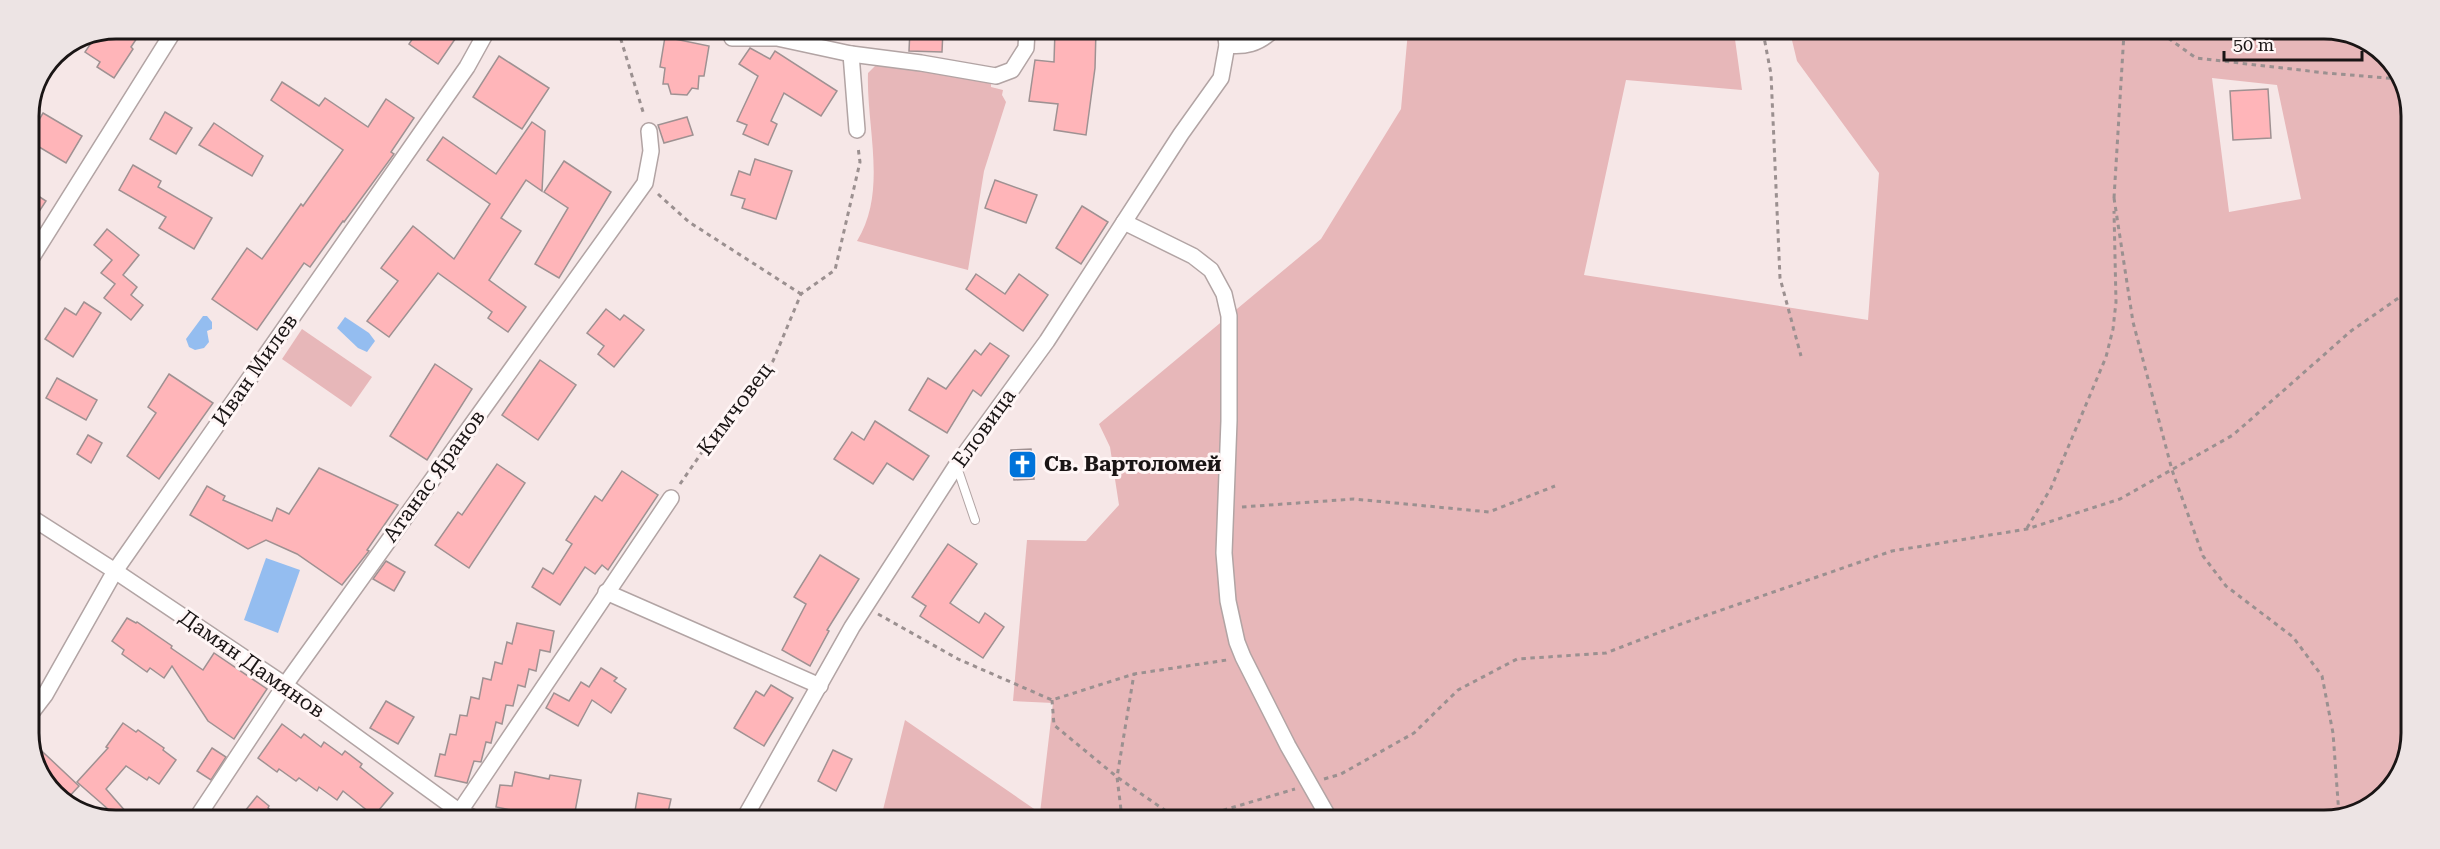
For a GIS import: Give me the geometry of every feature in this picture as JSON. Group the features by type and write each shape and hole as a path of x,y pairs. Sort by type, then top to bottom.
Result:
{"street":[{"path":"39,246 169,39"},
{"name":"Иван Милев","path":"39,703 115,571 467,67 482,39"},
{"path":"782,39 851,54 996,76 1012,70 1026,48 1026,39"},
{"name":"Еловица","path":"749,810 852,627 956,466 1047,340 1221,78 1226,39"},
{"path":"1228,39 1241,46 1254,44 1261,39"},
{"path":"851,54 857,130"},
{"name":"Атанас Яранов","path":"202,810 285,685 645,183 651,151 649,131"},
{"path":"1124,222 1193,256 1211,270 1224,294 1229,316 1224,553 1228,601 1237,642 1243,657 1324,810"},
{"path":"466,810 606,592 670,498"},
{"name":"Дамян Дамянов","path":"39,522 285,685 456,810"},
{"path":"606,592 820,686"}],"lane":[{"path":"956,466 975,520"}],"path":[{"path":"621,39 649,131"},
{"path":"1764,39 1771,74 1780,278 1802,356"},
{"path":"2026,529 2051,488 2108,348 2116,302 2114,198 2124,39"},
{"path":"2169,39 2196,58 2391,78"},
{"path":"645,183 689,222 801,294 835,270 860,162 857,130"},
{"path":"2114,198 2133,322 2172,470 2203,556 2226,586 2293,637 2322,676 2332,733 2338,809"},
{"name":"Кимчовец","path":"670,498 718,429 773,361 801,294"},
{"path":"1223,810 1341,774 1414,733 1458,690 1517,659 1606,653 1681,624 1892,551 2026,529 2120,499 2234,435 2351,331 2401,296"},
{"path":"1225,508 1354,500 1489,512 1555,486"},
{"path":"866,608 958,659 1052,699 1134,674 1243,657"},
{"path":"1121,810 1117,777 1134,674"},
{"path":"1052,699 1054,725 1117,777 1164,810"}],"shaded area":[{"path":"1407,39 1735,39 1742,90 1626,80 1584,275 1868,320 1879,173 1797,61 1792,39 2324,39 2339,40 2358,47 2371,55 2385,69 2397,91 2401,111 2401,733 2400,748 2393,767 2382,784 2371,794 2349,806 2324,810 1040,810 1053,703 1013,701 1027,540 1086,541 1119,505 1110,447 1099,424 1321,239 1401,109","holes":["2212,78 2277,85 2301,199 2229,212"]},
{"path":"877,64 991,83 991,87 1003,90 1002,95 1006,102 984,171 968,270 857,241 872,201 874,180 868,73"},
{"path":"302,329 372,377 351,407 282,359"},
{"path":"905,720 1036,810 883,810"}],"water":[{"path":"203,316 207,316 212,322 212,329 207,331 209,342 204,348 195,350 189,347 186,339"},
{"path":"345,317 369,333 375,341 367,352 358,348 337,328"},
{"path":"266,558 300,570 278,633 244,620"}],"building":[{"path":"136,39 131,47 133,49 114,78 97,67 100,62 85,52 90,44 101,40"},
{"path":"412,39 455,39 438,64 409,44"},
{"path":"665,39 709,46 704,76 699,76 698,89 692,88 687,95 671,94 668,84 663,84 665,68 660,67"},
{"path":"910,39 943,39 942,52 909,51"},
{"path":"1055,39 1096,39 1095,68 1086,135 1054,130 1058,104 1029,101 1035,60 1054,62"},
{"path":"750,48 770,59 775,51 837,91 821,116 784,93 771,121 777,124 768,145 743,134 747,125 737,121 758,76 739,64"},
{"path":"499,56 549,88 522,129 473,97"},
{"path":"282,82 319,106 325,98 368,127 386,99 414,118 391,152 394,154 344,222 310,267 304,263 257,330 212,299 247,248 262,259 343,150 271,100"},
{"path":"2268,89 2271,138 2233,140 2230,91"},
{"path":"165,112 192,128 176,154 150,139"},
{"path":"43,113 82,136 66,163 39,147 39,120"},
{"path":"687,117 693,135 664,143 658,125"},
{"path":"532,122 545,131 542,191 526,180 501,218 521,231 489,280 526,307 508,332 488,318 492,312 438,273 389,337 367,321 398,281 381,268 413,226 454,259 490,204 427,160 443,137 496,174"},
{"path":"214,123 263,156 252,176 199,145"},
{"path":"755,159 792,171 776,219 742,208 745,199 731,195 739,171 750,175"},
{"path":"564,161 611,192 559,278 535,264 568,208 544,192"},
{"path":"133,165 161,181 158,187 212,218 194,249 159,228 166,217 119,190"},
{"path":"995,180 1037,195 1026,223 985,208"},
{"path":"39,196 46,201 39,212"},
{"path":"1082,206 1108,222 1081,264 1056,248"},
{"path":"107,229 139,255 123,275 137,287 131,295 143,305 131,320 104,298 115,284 101,273 112,260 94,245"},
{"path":"976,274 1005,294 1019,274 1048,295 1023,331 966,289"},
{"path":"84,302 101,313 73,357 45,339 65,308 76,315"},
{"path":"606,309 620,320 624,315 644,330 614,367 598,354 604,346 587,333"},
{"path":"990,343 1009,356 981,396 973,390 947,433 909,410 928,378 946,389 975,350 981,355"},
{"path":"540,360 576,385 538,440 502,415"},
{"path":"435,364 472,389 427,460 390,436"},
{"path":"169,374 213,403 159,479 127,456 156,413 148,407"},
{"path":"57,378 97,400 86,420 46,398"},
{"path":"875,421 929,456 913,480 887,463 873,484 834,459 852,432 864,440"},
{"path":"88,435 102,443 91,463 77,454"},
{"name":"Св. Вартоломей","path":"1031,449 1034,479 1014,480 1011,450"},
{"path":"497,464 525,483 469,568 435,545 458,512 462,515"},
{"path":"319,468 398,505 367,550 369,551 342,585 297,554 266,540 248,549 190,515 207,486 225,496 223,500 272,521 277,508 289,514"},
{"path":"622,471 658,495 608,570 602,565 595,574 585,567 560,605 532,587 543,568 553,574 572,544 566,540 595,496 602,501"},
{"path":"948,544 977,564 950,603 979,623 985,613 1004,627 983,658 920,616 926,606 912,597"},
{"path":"820,555 859,579 827,630 829,631 810,666 782,650 806,604 794,597"},
{"path":"386,561 405,572 394,591 373,579"},
{"path":"127,618 137,622 203,670 214,653 267,689 234,739 208,721 172,666 164,678 150,668 147,672 122,654 124,650 112,641"},
{"path":"517,623 554,631 550,652 540,650 536,671 529,669 525,687 518,685 513,706 506,705 502,724 496,722 491,743 486,742 481,762 474,761 467,783 435,776 440,754 445,755 450,734 456,735 460,715 467,716 471,697 479,699 483,678 491,680 495,662 502,664 507,642 512,644"},
{"path":"601,668 617,678 614,681 626,689 611,713 592,700 578,726 546,708 554,693 569,701 581,682 589,687"},
{"path":"771,685 793,698 764,746 734,728 756,691 764,696"},
{"path":"386,701 414,717 398,744 370,728"},
{"path":"123,723 136,732 138,730 164,748 163,750 176,760 159,784 149,777 147,780 126,766 106,789 124,810 108,809 77,782 108,748 106,747"},
{"path":"282,724 301,738 304,734 321,747 324,742 342,755 345,751 362,764 360,767 393,793 379,810 367,810 343,791 337,800 319,787 317,791 299,778 296,781 279,769 277,772 258,758"},
{"path":"212,748 226,757 211,780 197,771"},
{"path":"41,750 79,786 71,795 69,794 49,771"},
{"path":"833,750 852,759 836,791 818,781"},
{"path":"515,772 549,779 550,775 581,780 575,810 511,810 496,807 500,785 512,786"},
{"path":"638,793 671,799 669,810 635,810"},
{"path":"257,796 271,810 246,810"}],"place":[{"name":"Св. Вартоломей","path":"1023,464"}]}
